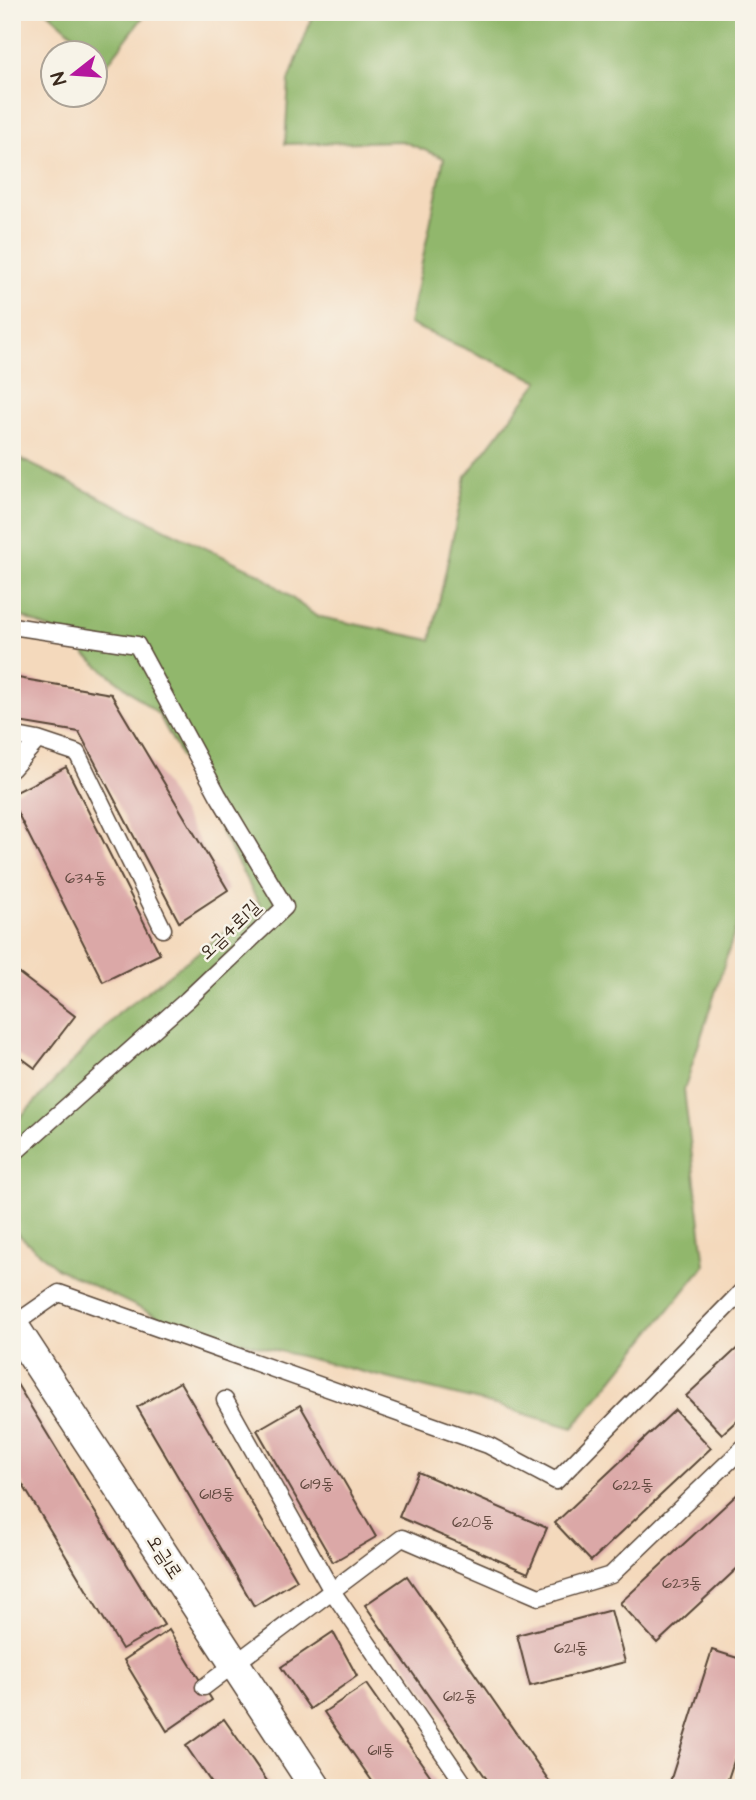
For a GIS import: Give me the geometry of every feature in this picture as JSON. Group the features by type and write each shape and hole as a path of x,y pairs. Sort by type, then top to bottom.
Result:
{"street":[{"name":"오금1로","path":"13,1325 316,1788"}],"lane":[{"name":"오금4로1길","path":"12,626 137,645 218,795 285,907 187,1000 12,1155"},
{"path":"12,735 38,740 77,753 163,929"},
{"path":"12,769 38,740"},
{"path":"13,1325 59,1293 488,1445 556,1481 744,1289"},
{"path":"225,1400 332,1591 467,1788"},
{"path":"204,1686 402,1538 539,1597 611,1575 744,1447"}],"green space":[{"path":"48,12 147,12 108,63 108,38 78,38"},
{"path":"314,12 744,12 744,914 740,915 684,1090 705,1265 573,1428 491,1404 175,1325 58,1269 12,1229 12,1126 119,1013 260,905 159,715 60,634 12,612 12,455 260,574 316,616 431,640 466,476 539,381 409,324 444,158 402,141 285,144 289,81"}],"building":[{"path":"12,677 111,694 228,890 179,922 79,732 12,721"},
{"path":"66,767 160,954 103,982 12,802 12,794"},
{"path":"12,968 75,1016 35,1068 12,1051"},
{"path":"744,1342 744,1414 722,1434 686,1396"},
{"path":"12,1376 164,1625 122,1649 12,1467"},
{"path":"180,1382 297,1580 254,1606 137,1407"},
{"path":"300,1405 376,1537 333,1562 257,1430"},
{"path":"675,1410 711,1448 591,1561 555,1523"},
{"path":"418,1472 547,1528 528,1573 399,1517"},
{"path":"744,1488 744,1562 657,1643 620,1603"},
{"path":"407,1576 554,1788 493,1788 365,1605"},
{"path":"611,1610 625,1662 530,1686 517,1635"},
{"path":"169,1630 212,1700 167,1731 124,1660"},
{"path":"333,1632 357,1676 310,1709 281,1667"},
{"path":"712,1650 744,1660 744,1731 725,1788 668,1788"},
{"path":"366,1684 439,1788 377,1788 324,1712"},
{"path":"224,1719 272,1788 215,1788 186,1746"}]}
